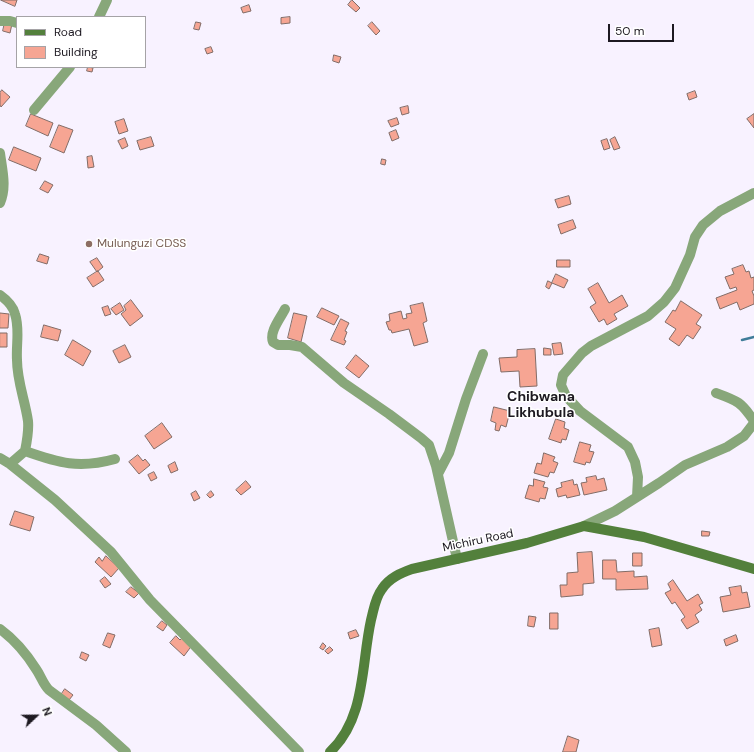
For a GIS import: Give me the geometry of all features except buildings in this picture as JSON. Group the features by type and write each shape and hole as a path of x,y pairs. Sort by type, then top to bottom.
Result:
{"street":[{"path":"99,16 107,0"},
{"path":"0,21 16,23"},
{"path":"34,110 69,68"},
{"path":"0,153 4,188 0,203"},
{"path":"637,497 638,477 635,462 628,447 585,415 566,396 561,385 563,375 582,353 591,346 648,316 664,302 675,288 690,255 695,237 703,225 720,211 754,193"},
{"path":"0,295 10,303 15,312 18,326 17,360 28,422 28,437 25,451 10,464"},
{"path":"285,309 272,333 271,338 273,342 278,346 290,344 302,347 344,383 389,414 429,445 438,474 457,559"},
{"path":"438,474 449,453 466,399 483,354"},
{"path":"584,526 615,511 685,465 727,447 744,436 754,422 743,406 733,399 716,392"},
{"path":"25,451 62,463 80,465 94,464 115,458"},
{"path":"0,458 10,464 55,500 111,552 150,600 299,752"},
{"name":"Michiru Road","path":"330,752 345,734 353,717 359,696 369,628 376,598 383,587 390,580 404,572 527,543 584,526 644,536 754,569"},
{"path":"0,629 25,652 37,670 45,686 49,690 96,726 126,752"}],"waterway":[{"path":"742,340 754,337"}],"place":[{"name":"Mulunguzi CDSS","path":"89,244"}],"district":[{"name":"Chibwana Likhubula","path":"541,406"}]}
